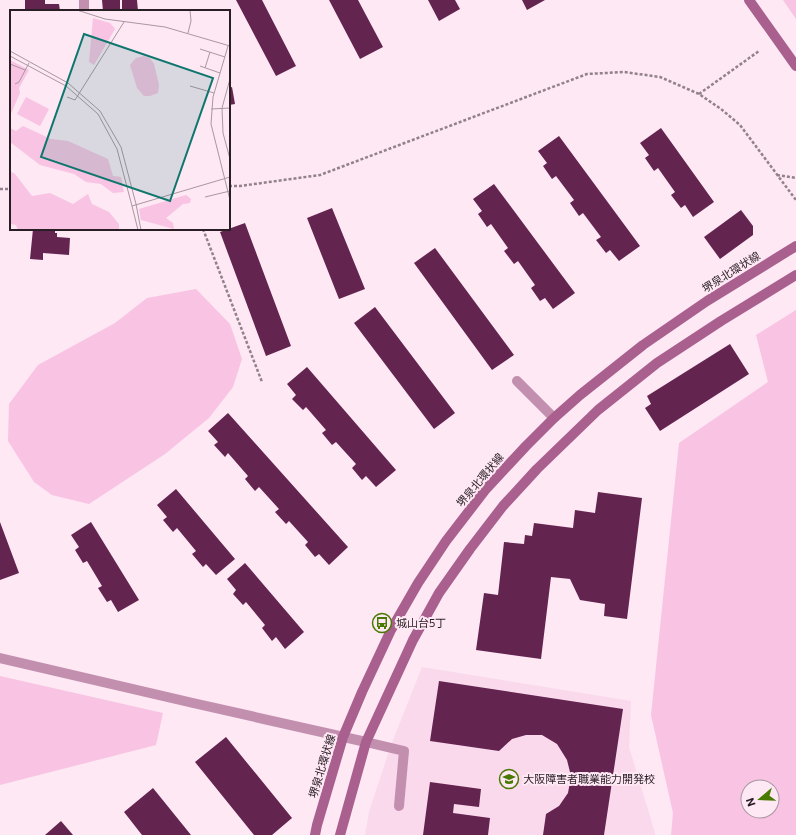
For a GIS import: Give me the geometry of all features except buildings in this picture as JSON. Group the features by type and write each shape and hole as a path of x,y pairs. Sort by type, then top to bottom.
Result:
{"main road":[{"path":"749,0 796,66"},
{"name":"堺泉北環状線","path":"315,835 343,737 362,692 385,644 418,583 446,541 486,489 554,418 580,395 643,345 707,301 796,246"},
{"path":"340,835 366,742 412,640 439,594 470,548 503,506 537,469 598,410 657,363 721,321 796,275"}],"street":[{"path":"517,381 554,418"},
{"path":"0,658 404,751 399,806"}],"path":[{"path":"700,94 759,51"},
{"path":"230,186 240,186 320,175 587,74 624,72 660,77 700,94 721,109 740,125 796,200"},
{"path":"777,175 796,178"},
{"path":"203,230 262,382"}],"shaded area":[{"path":"783,0 796,0 796,19"},
{"path":"196,289 230,324 242,359 233,387 209,418 165,454 89,504 52,495 34,482 8,441 9,404 38,365 115,323 147,298"},
{"path":"796,310 796,835 671,835 673,813 651,715 679,443 768,382 756,335"},
{"name":"大阪障害者職業能力開発校","path":"422,667 631,701 629,747 655,835 365,835 369,812 391,745"},
{"path":"0,676 163,713 156,745 0,785"}],"place":[{"name":"城山台5丁","path":"382,623"},
{"name":"大阪障害者職業能力開発校","path":"509,779"}]}
